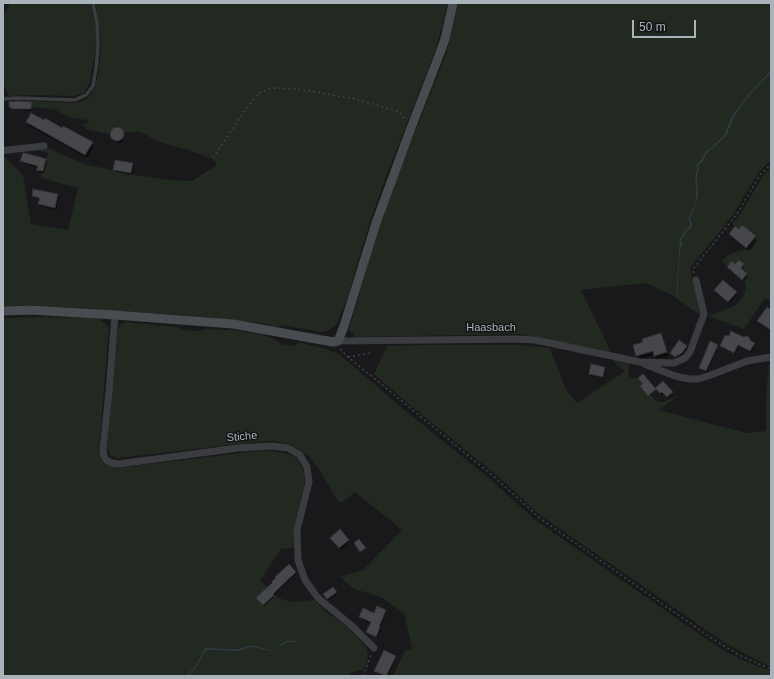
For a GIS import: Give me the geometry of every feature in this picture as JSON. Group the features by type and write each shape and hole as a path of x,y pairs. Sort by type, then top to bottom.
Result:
{"street":[{"path":"3,311 30,310 233,324 336,342 376,222 445,39 453,3"},
{"path":"3,151 44,146"},
{"name":"Haasbach","path":"336,342 518,339 550,343 640,362 674,363 685,358 690,352 704,314 696,280"},
{"name":"Stiche","path":"115,315 103,449 106,460 118,464 238,448 272,446 288,448 300,455 307,467 309,482 297,530 298,560 305,580 318,598 352,626 374,648"},
{"name":"Haasbach","path":"640,362 675,376 698,379 747,361 771,357"}],"lane":[{"path":"3,99 18,98 75,100 86,95 93,86 98,47 97,23 93,3"}],"path":[{"path":"213,158 245,110 259,93 272,88 298,89 355,99 400,112 411,128"},
{"path":"696,280 693,269 737,214 760,175 771,164"},
{"path":"336,342 348,357 492,475 541,519 712,639 737,654 771,669"},
{"path":"348,357 371,353"},
{"path":"363,676 374,648"}],"shaded area":[{"path":"10,3 91,3 95,23 96,48 89,84 84,93 75,96 9,96 3,83 3,16"},
{"path":"96,3 448,3 435,52 382,187 363,244 347,300 336,325 330,330 321,332 283,325 277,327 260,323 181,315 29,305 3,306 3,155 23,175 31,224 68,230 78,188 41,178 48,153 35,149 51,149 88,165 141,176 170,180 192,181 217,165 213,159 189,150 162,143 140,132 124,132 121,128 116,127 111,129 109,134 86,129 87,127 81,124 90,123 87,120 72,118 53,109 31,107 32,101 76,103 88,98 95,87 101,47"},
{"path":"458,3 771,3 771,70 746,97 732,116 724,135 711,148 706,150 701,160 696,165 695,205 688,219 690,223 689,227 685,230 679,241 681,244 679,249 676,297 646,283 581,290 611,352 519,334 355,337 349,329 380,222 446,54"},
{"path":"771,70 771,73 747,98 734,117 726,136 708,151 703,161 698,166 698,195 696,205 690,219 692,222 691,228 687,231 681,241 683,243 680,250 677,299 679,241 685,230 689,227 690,223 688,219 695,205 696,165 701,160 706,150 711,148 724,135 732,116 746,97"},
{"path":"771,73 771,160 758,173 733,215 690,268 699,304 700,315 677,299 680,250 683,244 681,241 687,231 691,228 690,219 696,205 698,195 698,166 703,161 708,151 726,136 734,117 747,98"},
{"path":"771,167 771,302 765,298 744,329 708,316 732,307 737,304 744,295 746,284 742,280 747,274 741,268 744,264 739,260 735,264 732,261 727,267 722,261 732,253 747,249 756,237 742,225 739,229 732,224 742,211 763,176"},
{"path":"5,318 98,318 109,327 99,449 103,463 117,468 257,451 286,453 297,458 303,469 305,481 294,529 293,548 281,549 260,580 278,598 292,602 314,600 348,628 367,649 367,663 362,670 350,673 352,676 188,676 197,666 206,650 238,651 251,647 272,651 287,642 294,641 287,640 272,650 251,645 238,649 206,648 196,665 186,676 3,676 3,320"},
{"path":"125,322 177,327 181,330 232,330 259,334 272,338 281,344 295,346 298,342 327,349 340,355 407,412 490,479 534,519 721,649 744,661 771,671 771,676 393,676 405,651 412,649 404,613 381,597 354,589 339,576 362,571 402,530 355,492 339,503 320,471 309,456 289,444 273,441 256,442 118,458 110,455 107,447 118,328"},
{"path":"519,345 550,348 566,390 577,403 625,371 613,360 630,364 628,369 629,376 632,378 638,378 643,384 640,386 648,396 650,394 656,401 663,402 678,396 659,410 746,433 766,431 766,399 769,362 771,362 771,667 725,643 540,515 494,473 374,374 387,346"},
{"path":"297,639 294,642 287,642 284,645 278,646 272,651 251,647 238,651 206,650 197,666 188,676 186,676 196,665 205,648 238,649 251,645 272,650 278,645 287,640 294,641"}],"building":[{"path":"9,102 32,102 31,109 13,109 9,107"},
{"path":"31,113 44,120 45,118 62,128 63,126 93,142 85,155 26,122"},
{"path":"114,127 120,127 124,131 124,137 120,141 114,141 110,137 110,131"},
{"path":"23,153 46,159 43,171 36,170 38,166 20,161"},
{"path":"115,160 133,163 131,173 113,170"},
{"path":"33,189 58,194 55,208 38,204 40,198 32,196"},
{"path":"742,225 756,236 746,248 729,234 735,226 739,229"},
{"path":"739,260 744,264 741,268 747,274 742,280 727,267 732,261 735,264"},
{"path":"723,280 737,292 728,302 714,290"},
{"path":"767,307 771,310 771,330 757,321"},
{"path":"731,331 743,337 748,336 751,341 755,343 750,351 738,345 734,353 720,346 725,335 729,336"},
{"path":"661,333 667,352 654,356 653,351 636,356 633,345 643,342 642,339"},
{"path":"679,340 687,346 682,353 675,357 670,353"},
{"path":"710,341 718,345 706,371 699,368"},
{"path":"591,364 605,367 603,377 589,374"},
{"path":"643,374 656,389 648,396 640,386 643,384 638,378"},
{"path":"663,381 673,392 667,397 655,388"},
{"path":"340,529 349,540 339,548 330,538"},
{"path":"359,539 366,548 360,552 354,543"},
{"path":"289,564 296,572 263,605 256,598"},
{"path":"333,587 337,592 327,599 323,594"},
{"path":"377,606 386,610 376,637 366,632 371,622 359,617 363,608 374,613"},
{"path":"384,650 396,656 386,676 374,671"}]}
